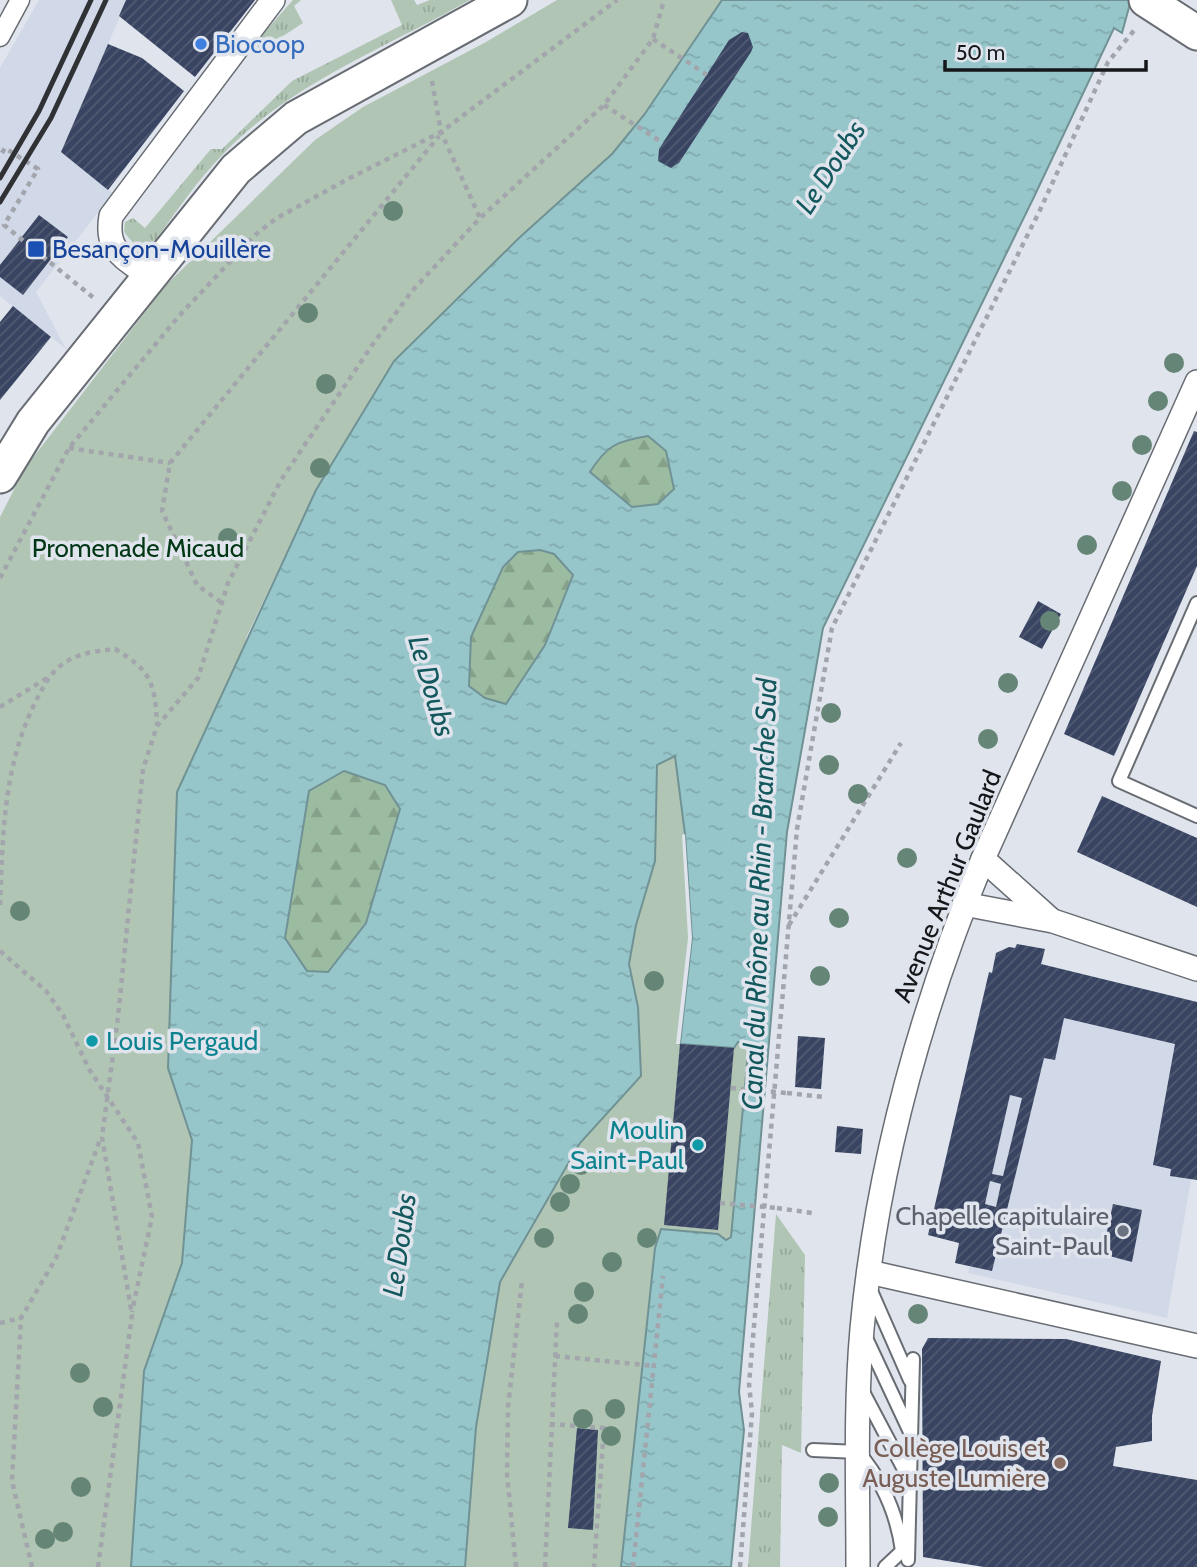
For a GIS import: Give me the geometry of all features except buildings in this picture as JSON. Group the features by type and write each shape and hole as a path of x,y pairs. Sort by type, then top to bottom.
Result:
{"main road":[{"path":"0,476 33,422 236,169 296,118 510,0"},
{"path":"1147,12 1197,33"}],"street":[{"path":"0,37 20,0"},
{"path":"148,276 113,248 108,234 111,216 273,0"},
{"name":"Avenue Arthur Gaulard","path":"858,1567 859,1384 868,1278 901,1102 932,990 983,859 1197,382"},
{"path":"983,859 1052,921"},
{"path":"964,904 1052,921 1197,969"},
{"path":"868,1278 1197,1346"}],"lane":[{"path":"1197,603 1119,781 1197,816"},
{"path":"868,1278 912,1384"},
{"path":"862,1329 911,1436"},
{"path":"885,1567 905,1555 910,1527 913,1359"},
{"path":"859,1384 911,1482"},
{"path":"813,1450 858,1452 874,1471 898,1524 905,1555"}],"path":[{"path":"0,578 69,448 180,316 255,235 277,218 442,132 617,0"},
{"path":"32,1567 12,1481 21,1318 57,1258 102,1137 143,769 158,726 198,678 228,583 281,480 412,291 480,218 604,105 653,39 664,0"},
{"path":"740,1567 752,1413 749,1384 797,829 832,628 1040,210 1108,62 1147,12"},
{"path":"653,39 707,75"},
{"path":"432,81 442,132 480,218"},
{"path":"604,105 663,143"},
{"path":"221,602 197,585 162,511 170,463 442,132"},
{"path":"2,153 5,148 38,169 4,225 104,307"},
{"path":"69,448 170,463"},
{"path":"0,707 47,678 67,661 88,653 116,649 144,669 155,690 158,726"},
{"path":"0,905 4,803 13,757 25,723 47,678"},
{"path":"788,926 901,743"},
{"path":"0,951 46,991 63,1015 89,1069 108,1093 138,1143 152,1217 132,1315 98,1567"},
{"path":"731,1088 824,1097"},
{"path":"102,1137 132,1315"},
{"path":"720,1203 812,1213"},
{"path":"633,1567 663,1276"},
{"path":"516,1567 507,1474 508,1407 522,1281"},
{"path":"0,1323 21,1318"},
{"path":"545,1567 557,1321"},
{"path":"555,1356 654,1366"},
{"path":"550,1424 604,1428 594,1567"}],"shaded area":[{"path":"39,0 127,0 61,152 113,193 36,292 66,349 0,296 0,68"},
{"path":"1017,944 1045,949 1042,965 1197,1002 1197,1145 1167,1318 968,1273 975,1246 928,1235 989,972 992,972 996,953 1009,947 1015,948"}],"green space":[{"path":"293,0 301,0 294,6 303,23 260,51 257,45 261,36"},
{"path":"391,0 414,0 417,5 430,0 470,0 342,67 281,105 226,151 183,202 144,256 124,232 125,222 133,218 145,228 211,149 222,149 292,81 402,25"},
{"name":"Promenade Micaud","path":"557,0 722,0 644,115 612,154 519,238 394,361 316,490 246,638 168,1068 192,1140 182,1263 144,1371 131,1567 0,1567 0,517 25,468 166,285 315,140 363,107 486,42"},
{"path":"648,436 666,451 674,489 658,504 631,507 590,473 602,456 614,446"},
{"path":"540,550 554,554 573,575 545,645 506,704 485,698 469,686 471,637 503,567 518,552"},
{"path":"675,755 685,834 735,1046 738,1042 744,1042 748,1047 731,1237 727,1240 718,1234 661,1230 655,1248 621,1567 465,1567 476,1427 500,1282 580,1143 641,1076 638,1007 629,964 636,925 655,861 657,765"},
{"path":"343,771 385,785 400,809 366,923 327,972 307,971 285,938 309,791"},
{"path":"776,1214 805,1255 801,1453 782,1445 780,1567 748,1567"}],"water":[{"path":"722,0 1131,0 1122,33 1114,28 823,628 787,832 739,1392 744,1430 731,1567 621,1567 655,1248 661,1229 718,1234 726,1240 731,1237 747,1064 748,1047 744,1042 738,1042 734,1048 680,1044 692,938 685,834 675,756 657,765 655,861 636,925 629,964 638,1007 641,1076 580,1143 500,1282 476,1427 465,1567 131,1567 144,1371 182,1263 192,1140 168,1068 177,792 316,490 394,361 519,238 612,154 644,115","holes":["648,436 666,451 674,489 658,504 632,507 590,472 614,446","540,550 554,554 573,575 545,645 506,704 485,698 469,686 471,637 503,567 518,552","344,771 385,785 400,809 366,923 328,972 307,971 285,938 309,791"]}],"pier":[{"path":"685,834 692,938 680,1044 676,1044 688,938 682,835"}],"railway":[{"path":"0,178 39,111 91,0"},
{"path":"0,202 51,118 106,0"}],"place":[{"name":"Biocoop","path":"201,44"},
{"name":"Besançon-Mouillère","path":"36,249"},
{"name":"Louis Pergaud","path":"92,1041"},
{"name":"Moulin Saint-Paul","path":"698,1145"},
{"name":"Chapelle capitulaire Saint-Paul","path":"1123,1231"},
{"name":"Collège Louis et Auguste Lumière","path":"1060,1463"}],"water label":[{"name":"Le Doubs","path":"830,167"},
{"name":"Le Doubs","path":"432,686"},
{"name":"Canal du Rhône au Rhin - Branche Sud","path":"759,894"},
{"name":"Le Doubs","path":"399,1245"}]}
